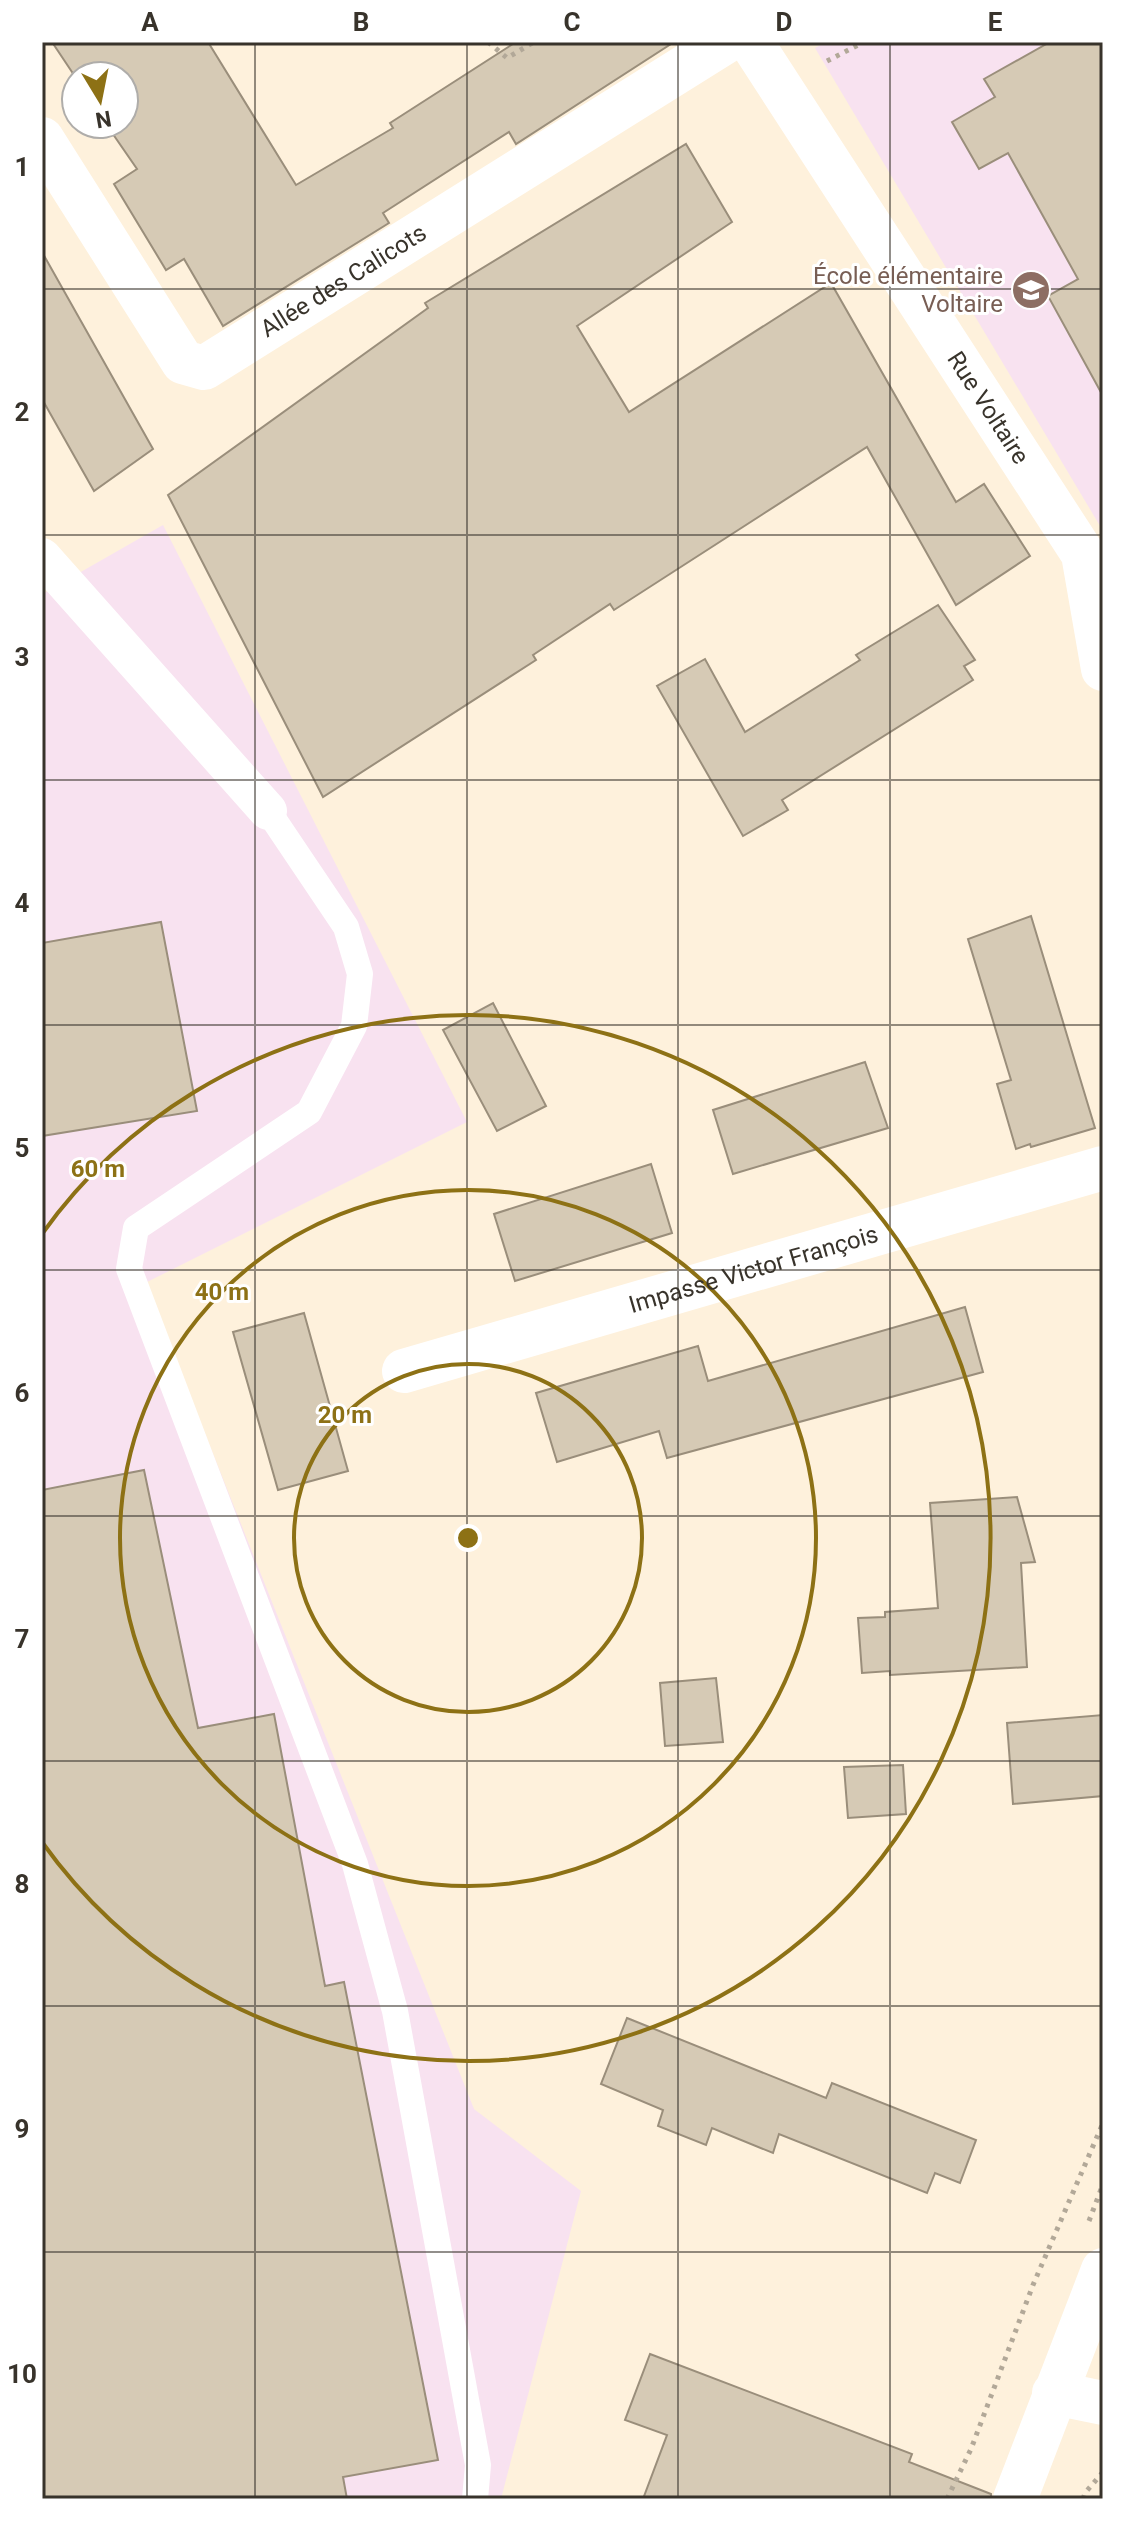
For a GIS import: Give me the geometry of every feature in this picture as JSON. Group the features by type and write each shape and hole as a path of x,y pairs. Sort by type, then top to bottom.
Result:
{"street":[{"name":"Allée des Calicots","path":"42,139 183,362 204,368 725,42"},
{"name":"Rue Voltaire","path":"751,42 1083,554 1103,669"},
{"path":"42,557 268,811"},
{"name":"Impasse Victor François","path":"404,1371 1103,1168"},
{"path":"1015,2499 1103,2270"},
{"path":"1054,2393 1103,2403"}],"lane":[{"path":"268,811 346,927 360,974 354,1026 309,1112 136,1228 129,1269 355,1864 395,2011 478,2465 475,2499"}],"path":[{"path":"488,42 507,58 534,42"},
{"path":"947,2499 971,2449 1033,2285 1103,2123"},
{"path":"1083,2499 1103,2472"}],"shaded area":[{"name":"École élémentaire Voltaire","path":"826,42 1103,42 1103,531 815,48"},
{"path":"163,525 467,1122 145,1283 474,2109 581,2191 501,2499 42,2499 42,590 44,593"}],"building":[{"path":"52,42 208,42 296,185 393,128 390,123 516,42 674,42 516,144 509,132 383,213 389,223 223,326 184,259 166,270 114,184 137,169 117,140 140,140 140,60 64,60"},
{"path":"1050,42 1103,42 1103,396 1048,296 1078,279 1008,153 979,169 952,122 995,97 984,79"},
{"path":"686,144 732,222 577,326 629,412 831,283 956,502 984,484 1030,556 956,605 867,447 614,610 610,604 533,655 536,660 323,797 168,495 428,308 425,303"},
{"path":"42,252 153,449 94,491 42,399"},
{"path":"938,605 975,660 964,666 973,680 782,800 788,810 743,836 657,686 705,659 745,732 860,660 856,655"},
{"path":"1031,916 1095,1128 1016,1149 997,1084 1011,1080 968,939"},
{"path":"161,922 197,1111 42,1136 42,943"},
{"path":"493,1003 546,1106 497,1131 443,1030"},
{"path":"865,1062 888,1128 733,1174 713,1110"},
{"path":"651,1164 672,1233 515,1281 494,1214"},
{"path":"965,1307 983,1372 667,1458 659,1431 557,1462 536,1393 698,1346 708,1381"},
{"path":"304,1313 348,1471 278,1490 233,1332"},
{"path":"144,1470 198,1728 274,1714 325,1986 344,1982 438,2460 343,2477 347,2499 42,2499 42,1490"},
{"path":"1017,1497 1035,1562 1021,1563 1027,1667 890,1675 890,1671 862,1673 858,1618 885,1617 885,1612 938,1608 930,1503"},
{"path":"716,1678 723,1742 665,1746 660,1683"},
{"path":"1103,1715 1103,1796 1013,1804 1007,1723"},
{"path":"903,1765 906,1814 848,1818 844,1767"},
{"path":"627,2018 826,2098 832,2083 976,2140 960,2183 935,2173 927,2193 779,2134 773,2153 712,2128 706,2145 658,2126 663,2110 601,2084"},
{"path":"650,2354 912,2454 909,2462 991,2494 991,2499 643,2499 667,2435 625,2420"}],"place":[{"name":"École élémentaire Voltaire","path":"1031,290"}]}
